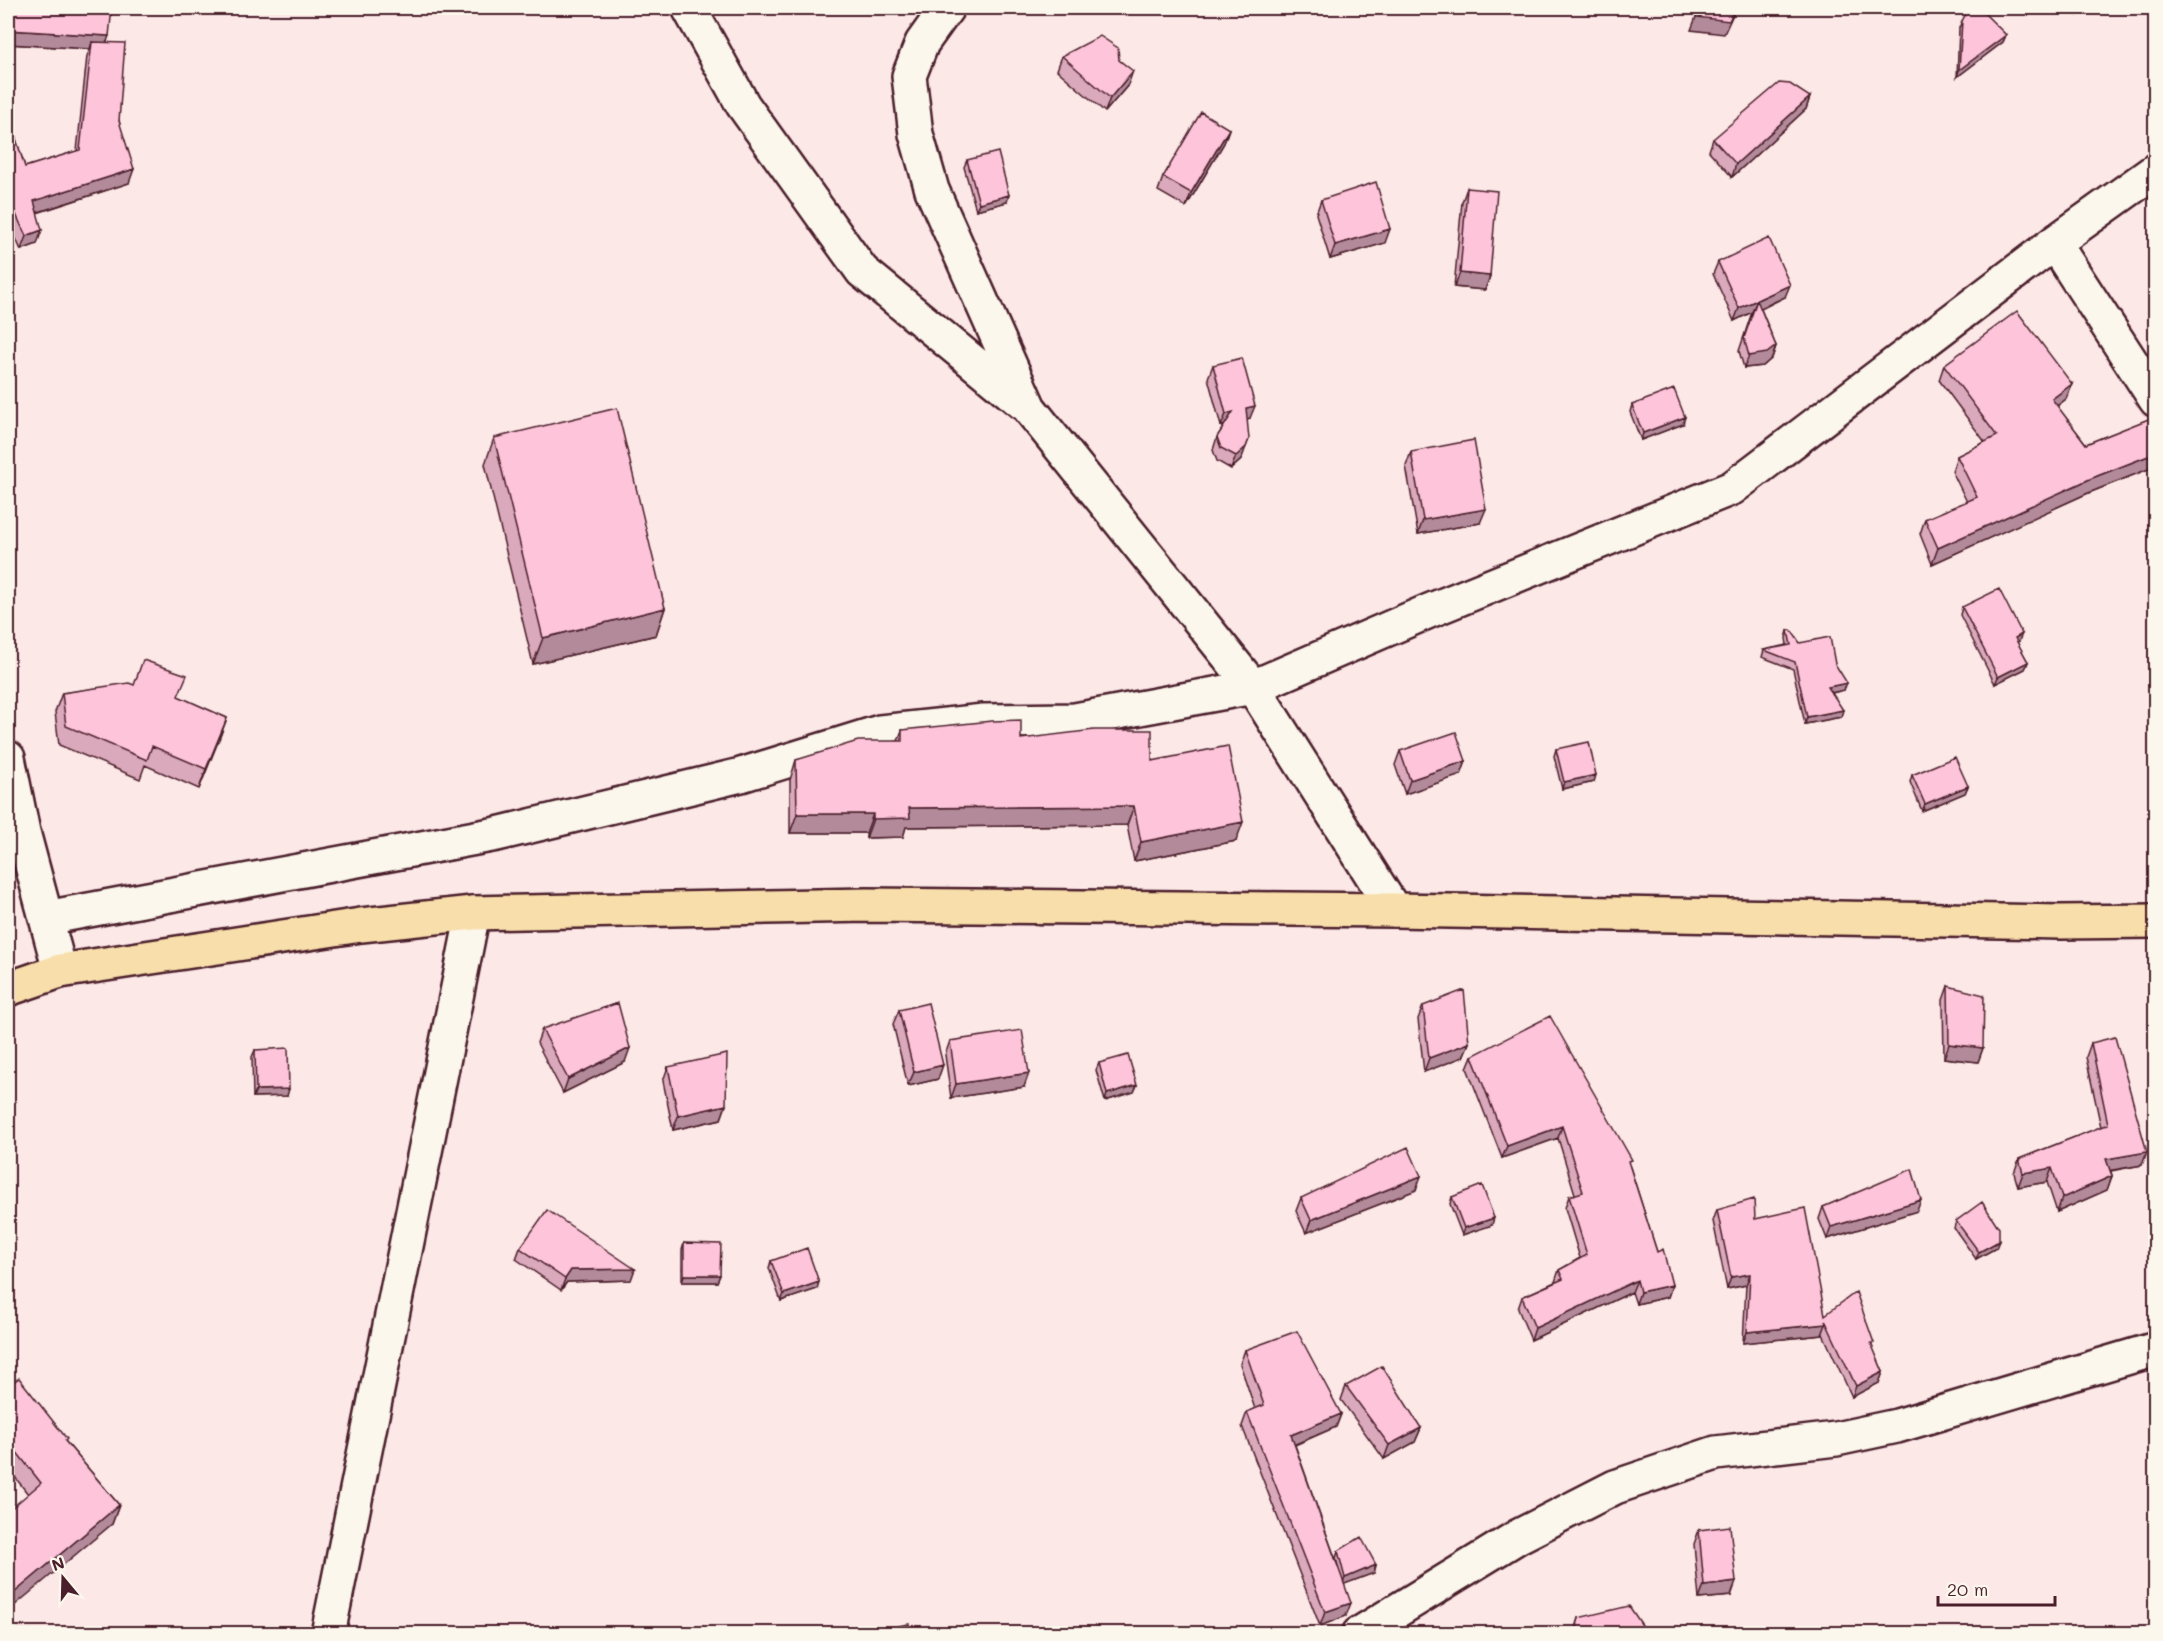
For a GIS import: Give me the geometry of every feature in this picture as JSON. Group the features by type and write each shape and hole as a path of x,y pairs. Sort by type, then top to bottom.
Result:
{"main road":[{"path":"8,989 60,971 361,925 472,913 867,904 1394,910 2048,922 2156,921"}],"street":[{"path":"689,8 743,105 861,271 1029,408 1253,687 1394,910"},
{"path":"947,8 922,42 909,76 916,134 932,190 1029,408"},
{"path":"46,918 497,834 741,775 880,732 984,721 1075,720 1253,687 1429,611 1732,488 2054,243 2156,171"},
{"path":"2054,243 2156,400"},
{"path":"8,758 22,832 60,971"},
{"path":"328,1634 472,913"},
{"path":"1359,1634 1519,1536 1615,1487 1716,1453 1836,1439 1898,1426 2156,1349"}],"building":[{"path":"8,8 112,8 109,36 8,30"},
{"path":"1701,8 1735,8 1729,21 1696,17"},
{"path":"1969,8 1979,8 2006,35 1959,70 1962,21"},
{"path":"1100,36 1118,48 1119,60 1133,71 1110,98 1062,56"},
{"path":"92,42 125,43 119,121 134,169 34,201 42,230 26,236 14,210 8,212 8,114 25,167 80,150"},
{"path":"1779,83 1790,84 1810,97 1736,164 1713,139"},
{"path":"1201,112 1229,129 1191,193 1163,177"},
{"path":"998,152 1009,195 979,203 967,160"},
{"path":"1376,182 1390,229 1335,245 1321,200"},
{"path":"1467,188 1497,191 1490,276 1460,273"},
{"path":"1769,238 1790,285 1739,308 1718,262"},
{"path":"1757,300 1776,346 1767,353 1749,356 1744,338"},
{"path":"2017,311 2072,384 2052,399 2086,444 2156,416 2156,453 2092,478 1938,548 1925,519 1977,497 1957,456 1997,436 1944,365"},
{"path":"1242,358 1255,406 1246,408 1249,439 1246,447 1236,456 1221,448 1217,437 1233,412 1226,414 1213,365"},
{"path":"1674,389 1685,417 1643,433 1632,405"},
{"path":"617,408 665,608 543,638 494,438"},
{"path":"1474,440 1486,509 1423,520 1411,452"},
{"path":"1999,589 2022,634 2015,638 2028,662 1998,677 1962,607"},
{"path":"1791,630 1800,643 1830,637 1835,664 1847,683 1828,687 1843,710 1807,717 1795,662 1764,650 1791,645 1788,631"},
{"path":"143,660 187,675 178,696 227,718 206,769 152,746 147,760 66,726 62,693 129,683 134,685"},
{"path":"1021,720 1021,739 1094,730 1152,730 1152,761 1228,746 1243,822 1141,842 1134,806 909,808 910,818 873,819 873,814 797,814 796,760 858,741 902,741 902,730"},
{"path":"1456,732 1466,761 1410,780 1400,751"},
{"path":"1589,742 1596,775 1564,782 1556,749"},
{"path":"1955,757 1968,786 1925,804 1912,775"},
{"path":"1948,986 1984,995 1983,1048 1949,1044"},
{"path":"1464,990 1469,1043 1429,1058 1423,1006"},
{"path":"618,1003 630,1048 568,1079 542,1029"},
{"path":"928,1003 943,1065 914,1072 899,1010"},
{"path":"1550,1016 1632,1160 1628,1161 1657,1252 1663,1249 1672,1285 1640,1292 1637,1280 1535,1328 1522,1297 1563,1279 1559,1270 1587,1255 1569,1196 1583,1192 1562,1126 1507,1146 1472,1056"},
{"path":"1022,1030 1029,1073 956,1084 950,1041"},
{"path":"2115,1037 2147,1152 2106,1159 2112,1176 2062,1198 2052,1168 2023,1173 2019,1159 2108,1124 2091,1043"},
{"path":"288,1048 289,1089 256,1090 255,1050"},
{"path":"727,1054 726,1105 678,1116 668,1067"},
{"path":"1128,1055 1137,1085 1107,1094 1099,1063"},
{"path":"1408,1147 1421,1176 1311,1220 1301,1198"},
{"path":"1912,1169 1921,1200 1831,1227 1823,1207"},
{"path":"1482,1185 1494,1218 1464,1228 1452,1197"},
{"path":"1754,1199 1755,1219 1805,1208 1825,1315 1856,1292 1874,1343 1871,1343 1883,1372 1856,1386 1825,1320 1826,1324 1747,1332 1750,1274 1731,1277 1717,1210"},
{"path":"1982,1202 1999,1228 1999,1241 1979,1252 1956,1221"},
{"path":"547,1210 635,1269 571,1270 565,1279 520,1248"},
{"path":"684,1243 721,1244 720,1275 684,1275"},
{"path":"807,1248 819,1282 784,1294 771,1261"},
{"path":"1297,1331 1341,1414 1291,1435 1351,1603 1325,1612 1247,1412 1264,1405 1245,1350"},
{"path":"1382,1366 1421,1428 1389,1445 1346,1386"},
{"path":"19,1378 67,1439 65,1441 119,1505 8,1598 8,1511 41,1483 8,1441 8,1386"},
{"path":"1730,1526 1736,1582 1704,1586 1699,1530"},
{"path":"1361,1537 1376,1565 1345,1578 1338,1551"},
{"path":"1629,1606 1648,1634 1577,1634 1578,1618"},
{"path":"909,1624 911,1634 874,1634 873,1631"}]}
